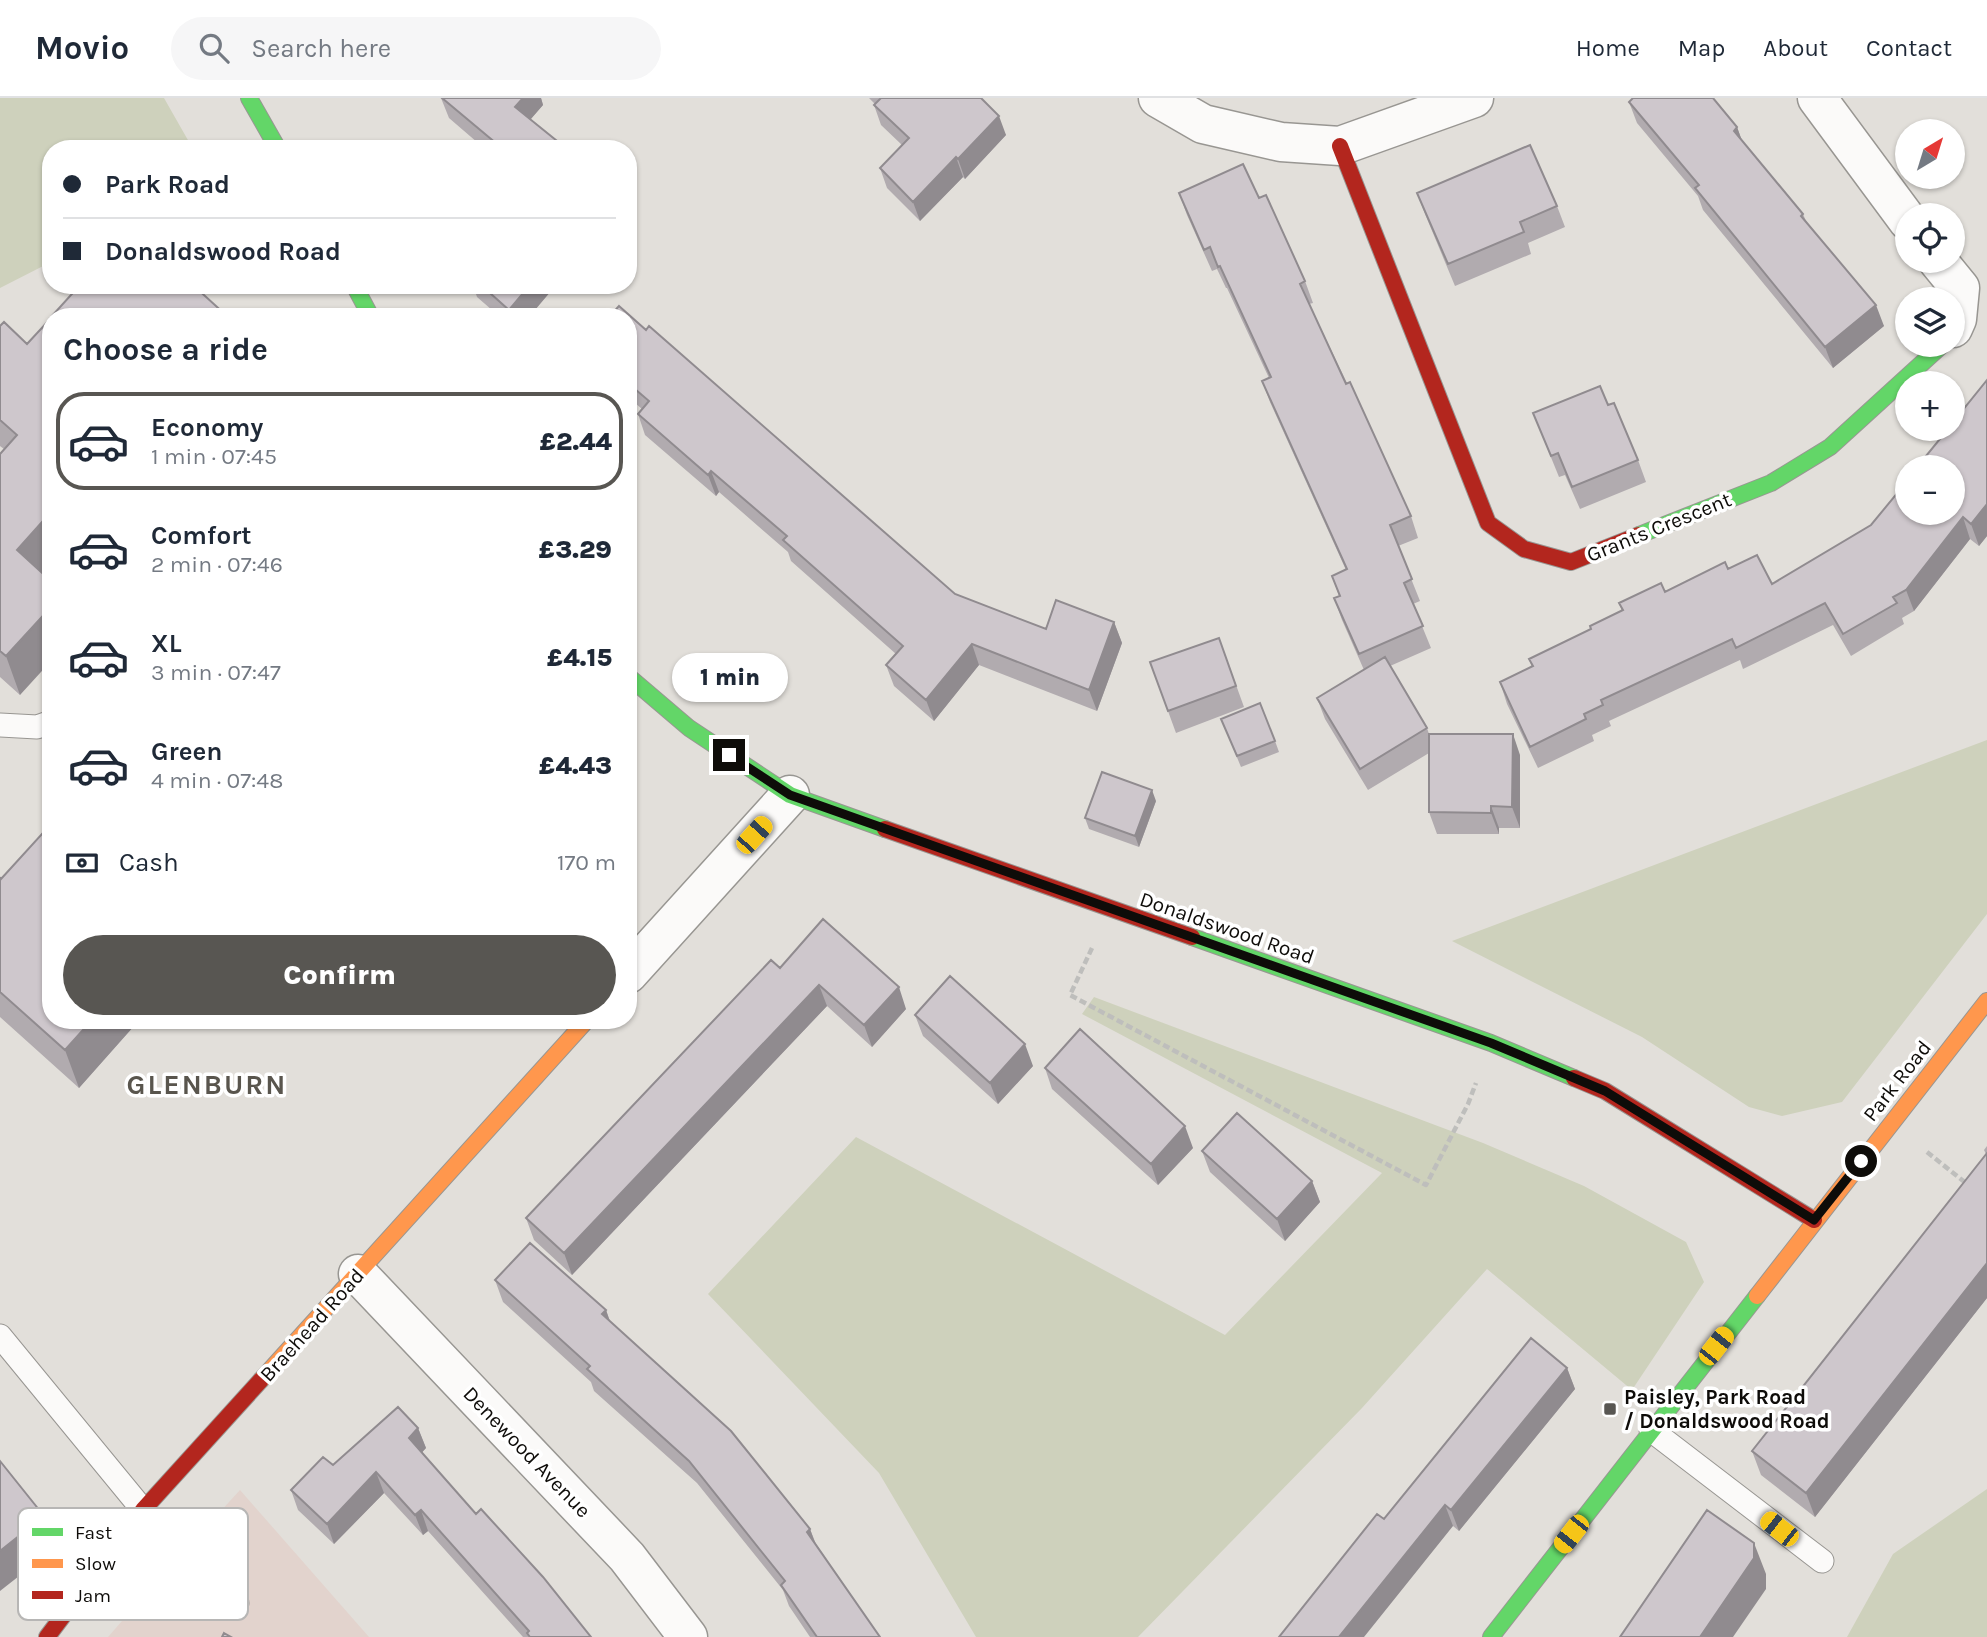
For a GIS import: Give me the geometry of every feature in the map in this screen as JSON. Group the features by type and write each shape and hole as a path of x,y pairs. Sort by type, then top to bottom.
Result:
{"street":[{"path":"249,98 273,140"},
{"path":"1158,98 1203,124 1281,142 1340,146 1474,98"},
{"path":"1817,98 1895,203"},
{"name":"Grants Crescent","path":"1340,146 1488,523 1524,548 1571,562 1771,482 1830,447 1929,357"},
{"path":"1948,273 1959,287"},
{"name":"Donaldswood Road","path":"637,684 688,728 790,795 1491,1043 1605,1091 1814,1220"},
{"path":"637,964 790,795"},
{"name":"Park Road","path":"1491,1637 1987,1001"},
{"name":"Braehead Road","path":"145,1508 579,1029"},
{"name":"Denewood Avenue","path":"358,1274 627,1557 688,1637"},
{"name":"Braehead Road","path":"47,1637 60,1620"}],"lane":[{"path":"0,725 42,725"},
{"path":"0,1336 141,1508"},
{"path":"1651,1430 1822,1562"}],"path":[{"path":"1110,909 1070,995 1426,1185 1468,1104 1491,1043"},
{"path":"1892,1122 1976,1192"}],"shaded area":[{"path":"240,1490 369,1637 108,1637 123,1620 248,1620 248,1508 224,1508"}],"green space":[{"path":"0,98 164,98 188,140 42,140 42,267 0,288"},
{"path":"1987,740 1987,914 1842,1102 1782,1116 1749,1107 1642,1037 1452,941"},
{"path":"1094,997 1483,1143 1584,1186 1686,1242 1704,1282 1632,1390 1487,1269 1362,1408 1138,1637 976,1637 879,1473 708,1294 856,1137 1225,1335 1382,1173 1082,1014"},
{"path":"1987,1489 1987,1637 1847,1637 1893,1554"}],"building":[{"path":"442,98 523,98 515,107 556,140 492,140"},
{"path":"881,98 981,98 999,116 913,202 880,168 909,138 874,105"},
{"path":"1633,98 1713,98 1737,127 1734,131 1876,305 1825,347 1695,188 1699,185 1629,102"},
{"path":"1530,145 1557,206 1520,222 1524,232 1448,264 1417,193"},
{"path":"1243,164 1259,198 1266,195 1305,281 1300,284 1346,384 1350,382 1411,516 1390,525 1412,579 1404,583 1423,626 1359,654 1334,598 1340,596 1332,576 1347,569 1262,381 1271,377 1220,266 1218,267 1210,247 1204,250 1179,193"},
{"path":"72,294 203,294 218,308 59,308"},
{"path":"491,294 522,294 511,308 507,308"},
{"path":"4,322 27,344 42,328 42,522 17,550 42,573 42,617 6,656 0,651 0,454 17,435 0,420 0,326"},
{"path":"637,322 646,330 649,326 955,594 1046,629 1056,600 1114,622 1089,690 972,644 926,700 886,665 903,646 783,540 787,536 711,471 708,475 638,414 649,401 637,391"},
{"path":"1987,380 1987,504 1971,524 1965,519 1965,455 1927,455 1938,441 1965,441 1965,407"},
{"path":"1600,386 1608,405 1614,403 1638,460 1572,487 1558,453 1551,456 1533,413"},
{"path":"1895,496 1895,525 1957,525 1906,590 1893,597 1897,603 1843,634 1825,603 1736,648 1732,639 1601,700 1603,705 1584,714 1586,719 1530,747 1500,682 1533,666 1529,659 1591,629 1590,626 1623,610 1619,603 1661,583 1665,592 1725,562 1728,569 1757,555 1772,584 1871,525"},
{"path":"1219,638 1236,686 1168,711 1150,662"},
{"path":"1385,657 1427,728 1360,769 1317,698"},
{"path":"1260,703 1275,741 1237,756 1221,719"},
{"path":"1429,734 1513,734 1512,807 1491,806 1491,813 1429,812"},
{"path":"1102,772 1152,790 1135,836 1085,818"},
{"path":"42,834 42,1029 84,1029 65,1050 0,992 1,879"},
{"path":"823,919 899,987 864,1025 819,985 564,1253 526,1218 771,960 780,968"},
{"path":"950,976 1025,1044 990,1083 915,1015"},
{"path":"1080,1029 1185,1126 1151,1164 1045,1068"},
{"path":"1237,1113 1312,1181 1277,1219 1202,1151"},
{"path":"1987,1153 1987,1263 1806,1493 1752,1451"},
{"path":"530,1243 606,1310 602,1314 731,1431 810,1529 807,1532 880,1637 817,1637 781,1585 785,1581 689,1461 587,1369 590,1366 495,1280"},
{"path":"1531,1338 1567,1368 1451,1510 1445,1505 1339,1637 1279,1637 1377,1514 1384,1519"},
{"path":"398,1407 418,1428 409,1438 476,1514 481,1509 543,1577 591,1637 530,1637 527,1633 529,1631 421,1510 415,1515 376,1472 327,1524 291,1490 323,1457 333,1465"},
{"path":"0,1461 38,1508 18,1508 18,1537 0,1551"},
{"path":"1707,1510 1754,1543 1754,1558 1700,1637 1620,1637"}],"traffic: fast":[{"path":"249,98 273,140"},
{"path":"359,294 366,308"},
{"path":"1639,535 1771,483 1830,447 1929,357"},
{"path":"637,684 689,728 790,795 885,829"},
{"path":"1192,937 1491,1043 1574,1078"},
{"path":"1491,1637 1757,1296"}],"traffic: slow":[{"path":"1757,1296 1987,1001"},
{"path":"261,1380 579,1029"}],"traffic: jam":[{"path":"1340,146 1488,523 1524,549 1571,562 1639,535"},
{"path":"885,829 1192,937"},
{"path":"1574,1078 1605,1091 1814,1220"},
{"path":"145,1508 261,1380"},
{"path":"47,1637 60,1620"}],"place":[{"name":"Paisley, Park Road / Donaldswood Road","path":"1610,1409"}],"district":[{"name":"GLENBURN","path":"207,1084"}],"route":[{"path":"729,755 790,795 1491,1043 1605,1091 1814,1220 1861,1161"}]}
